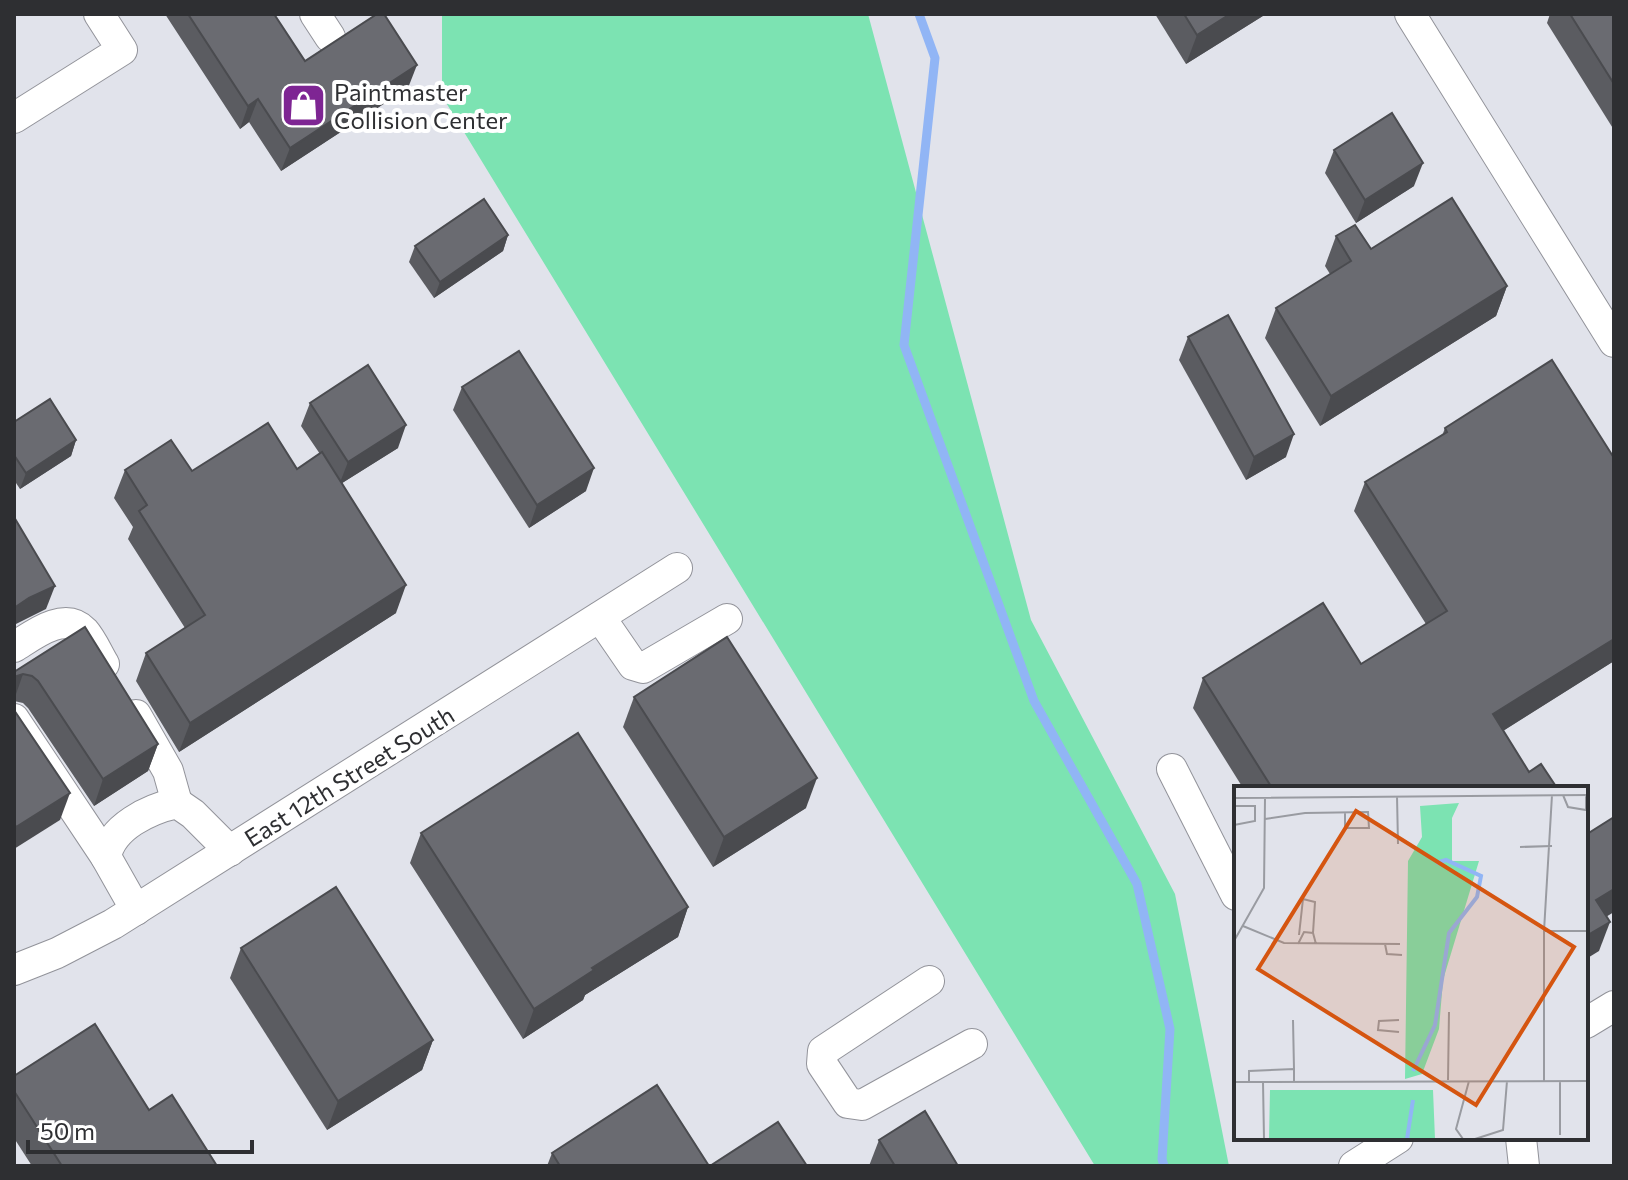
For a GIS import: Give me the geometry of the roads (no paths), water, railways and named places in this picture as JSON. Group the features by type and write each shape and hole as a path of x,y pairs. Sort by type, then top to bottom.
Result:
{"street":[{"path":"14,118 122,50 99,14"},
{"path":"1410,14 1614,342"},
{"name":"East 12th Street South","path":"14,970 57,953 136,910 677,568"},
{"path":"600,617 633,665 643,668 727,619"},
{"path":"14,647 48,625 69,624 82,629 161,755 177,803 193,814 230,851"},
{"path":"14,719 106,857 136,910"},
{"path":"1172,769 1234,891"},
{"path":"106,857 107,848 116,834 161,807 177,803"},
{"path":"929,981 823,1051 822,1064 848,1103 862,1105 972,1044"},
{"path":"1588,1022 1614,1006"},
{"path":"1354,1166 1395,1140"},
{"path":"1521,1140 1524,1166"}],"waterway":[{"path":"919,14 935,58 904,345 1034,701 1137,884 1170,1029 1164,1166"}],"place":[{"name":"Paintmaster Collision Center","path":"303,105"}]}
